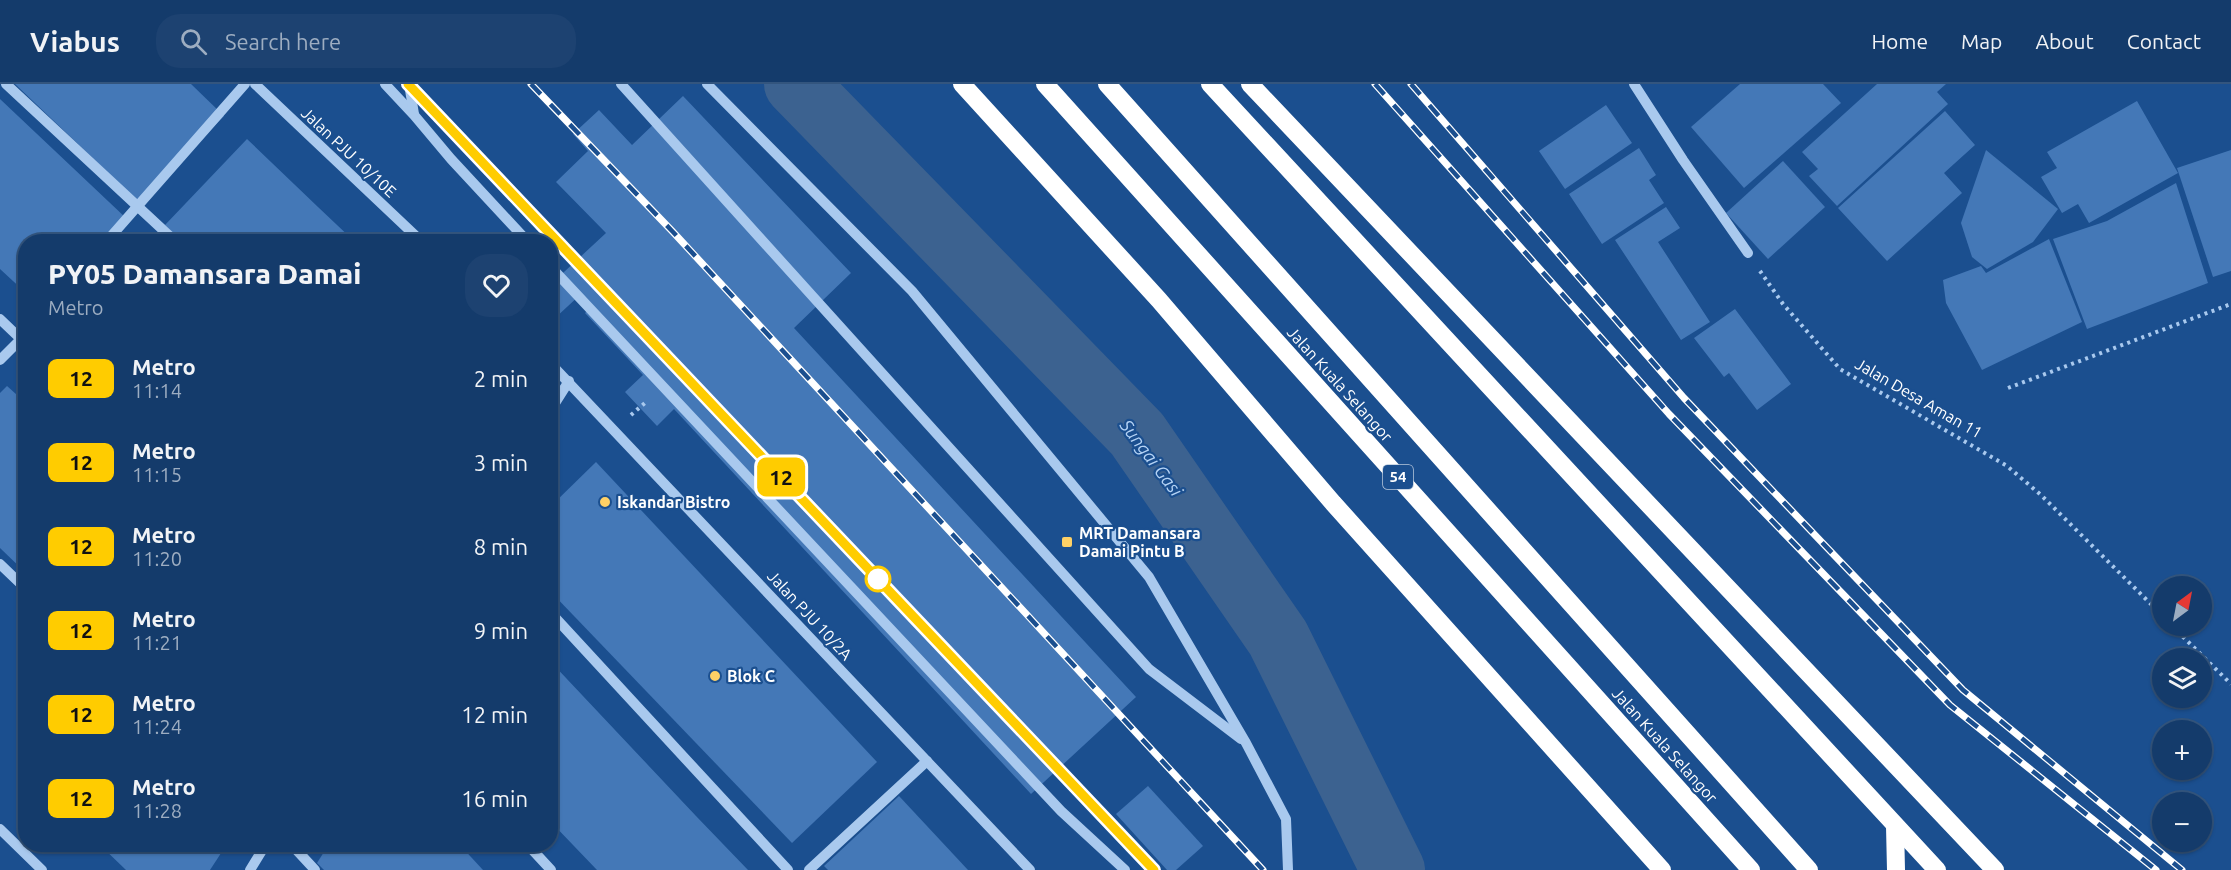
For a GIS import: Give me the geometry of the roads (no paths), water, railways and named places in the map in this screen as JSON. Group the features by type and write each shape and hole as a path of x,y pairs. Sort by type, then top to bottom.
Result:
{"highway":[{"path":"962,84 1159,300 1333,503 1662,870"},
{"name":"Jalan Kuala Selangor","path":"1045,84 1751,870"},
{"name":"Jalan Kuala Selangor","path":"1107,84 1809,870"},
{"path":"1210,84 1937,870"},
{"path":"1250,84 1995,870"},
{"path":"1895,826 1896,870"}],"street":[{"path":"6,84 168,234"},
{"path":"113,234 244,84"},
{"name":"Jalan PJU 10/10E","path":"255,84 414,234"},
{"path":"386,84 450,159 520,234"},
{"path":"409,84 414,115"},
{"path":"621,84 1149,669 1246,743"},
{"path":"707,84 912,291 1149,577 1246,743 1286,819 1288,870"},
{"path":"1634,84 1683,160 1748,253"},
{"path":"558,275 1061,811 1125,870"},
{"path":"0,319 18,334"},
{"path":"0,360 18,344"},
{"path":"558,371 569,381 558,398"},
{"name":"Jalan PJU 10/2A","path":"569,381 1030,870"},
{"path":"0,564 18,581"},
{"path":"558,621 788,870"},
{"path":"809,870 927,761"},
{"path":"0,829 18,847"},
{"path":"24,852 42,870"},
{"path":"250,870 261,852"},
{"path":"298,852 315,870"},
{"path":"534,852 551,870"}],"waterway":[{"name":"Sungai Gasi","path":"796,84 1137,434 1278,638 1393,870"}],"railway":[{"path":"408,84 550,234"},
{"path":"531,84 673,232 1263,870"},
{"path":"1375,84 1669,414 1950,705 2156,870"},
{"path":"1411,84 1684,398 1963,690 2182,870"},
{"path":"558,242 1154,870"}],"metro line":[{"name":"12","path":"408,84 550,234"},
{"name":"12","path":"558,242 1154,870"}],"place":[{"name":"Iskandar Bistro","path":"605,502"},
{"name":"MRT Damansara Damai Pintu B","path":"1067,542"},
{"name":"Blok C","path":"715,676"}]}
